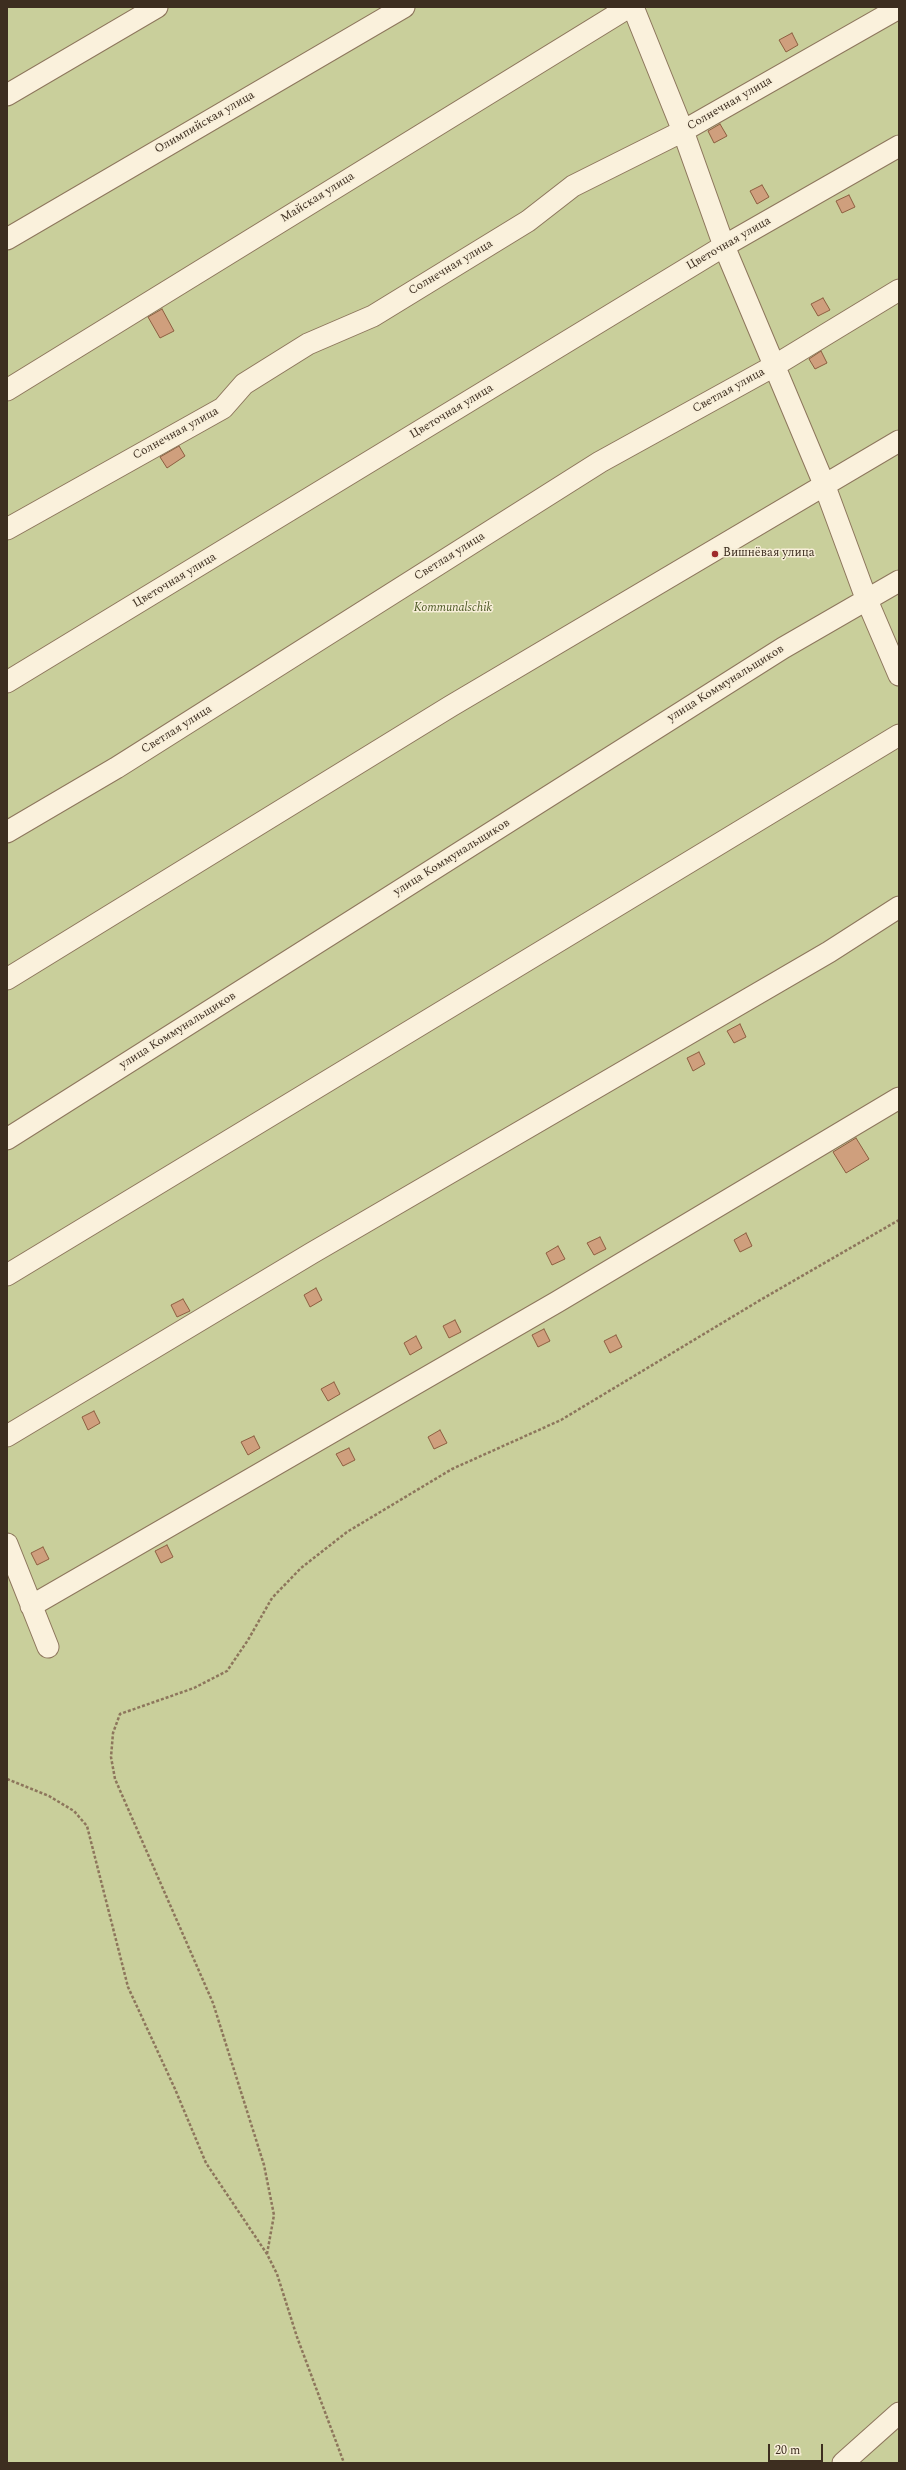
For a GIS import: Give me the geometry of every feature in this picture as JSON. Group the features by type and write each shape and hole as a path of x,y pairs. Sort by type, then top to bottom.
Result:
{"street":[{"path":"7,95 157,7"},
{"name":"Олимпийская улица","path":"7,239 404,7"},
{"name":"Майская улица","path":"7,390 629,7"},
{"path":"633,7 683,131 724,246 824,484 866,598 899,675"},
{"name":"Солнечная улица","path":"7,529 223,408 244,384 308,344 373,316 528,221 573,186 683,131 899,8"},
{"name":"Цветочная улица","path":"7,682 724,246 899,146"},
{"name":"Светлая улица","path":"7,832 116,768 600,462 774,366 899,290"},
{"path":"7,979 451,706 899,441"},
{"name":"улица Коммунальщиков","path":"7,1139 783,648 866,598 899,581"},
{"path":"7,1275 899,735"},
{"path":"7,1436 312,1253 822,956 899,908"},
{"path":"31,1606 557,1302 899,1098"},
{"path":"7,1544 48,1647"},
{"path":"843,2463 899,2413"}],"path":[{"path":"267,2254 274,2215 264,2165 213,2003 115,1779 111,1757 113,1733 120,1714 194,1688 227,1671 248,1640 272,1598 301,1568 347,1532 452,1469 561,1420 757,1302 899,1220"},
{"path":"7,1779 49,1796 74,1811 87,1826 128,1987 175,2089 206,2163 267,2254 277,2274 297,2337 344,2463"}],"green space":[{"name":"Kommunalschik","path":"7,7 899,7 899,2463 7,2463"}],"building":[{"path":"792,33 798,45 786,52 779,40"},
{"path":"720,124 727,136 714,143 708,131"},
{"path":"762,185 769,197 757,204 750,191"},
{"path":"849,195 855,207 842,213 836,201"},
{"path":"823,298 830,310 818,316 811,304"},
{"path":"162,309 174,331 160,338 148,317"},
{"path":"821,351 827,363 815,369 809,359"},
{"path":"179,446 185,456 167,468 160,457"},
{"path":"740,1024 746,1037 734,1043 727,1031"},
{"path":"699,1052 705,1064 693,1071 687,1058"},
{"path":"856,1138 869,1159 846,1173 833,1152"},
{"path":"746,1233 752,1246 740,1252 734,1240"},
{"path":"600,1237 606,1249 594,1255 587,1243"},
{"path":"558,1246 565,1259 552,1265 546,1253"},
{"path":"316,1288 322,1300 310,1307 304,1295"},
{"path":"183,1299 190,1311 177,1317 171,1305"},
{"path":"455,1320 461,1332 449,1338 443,1326"},
{"path":"544,1329 550,1341 538,1347 532,1335"},
{"path":"616,1335 622,1347 610,1353 604,1341"},
{"path":"416,1336 422,1348 410,1355 404,1343"},
{"path":"334,1382 340,1394 328,1401 321,1389"},
{"path":"94,1411 100,1423 88,1430 82,1417"},
{"path":"440,1430 447,1443 434,1449 428,1437"},
{"path":"254,1436 260,1448 248,1455 241,1442"},
{"path":"349,1448 355,1460 343,1466 336,1454"},
{"path":"167,1545 173,1557 161,1563 155,1551"},
{"path":"43,1547 49,1559 37,1565 31,1553"}],"place":[{"name":"Вишнёвая улица","path":"715,554"}]}
